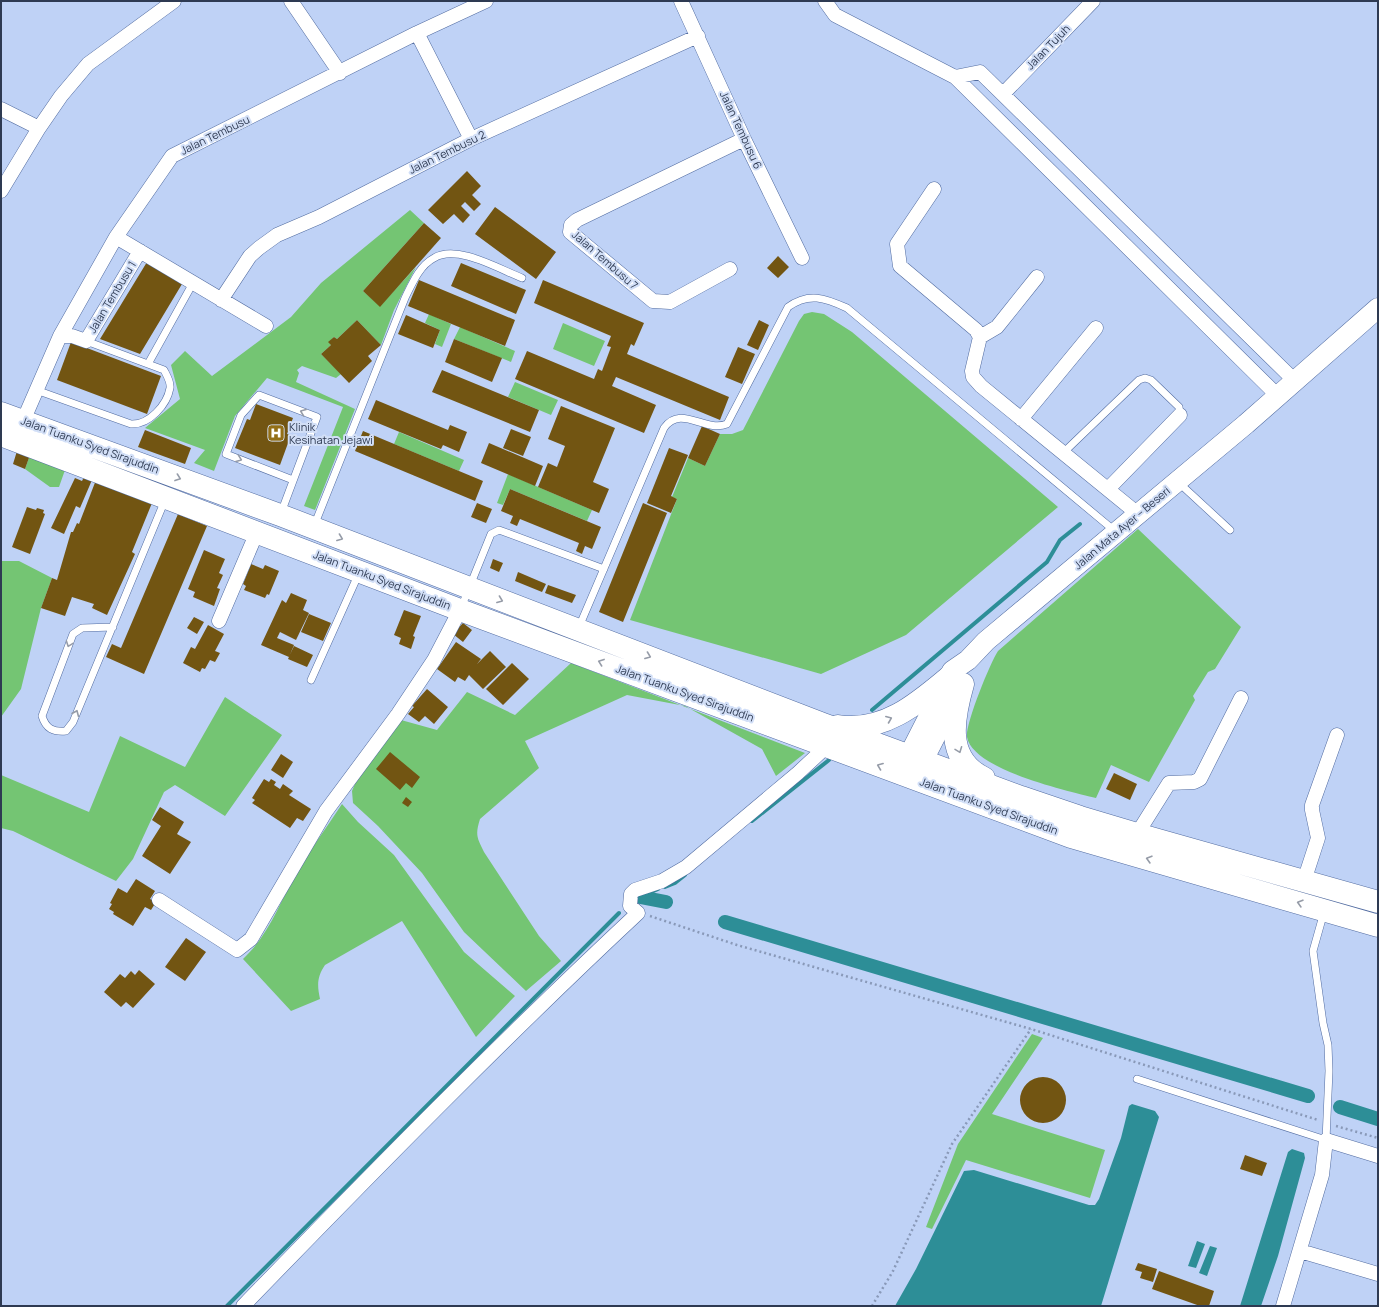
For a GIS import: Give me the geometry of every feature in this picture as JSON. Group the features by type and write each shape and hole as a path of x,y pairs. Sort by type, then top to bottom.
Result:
{"highway":[{"name":"Jalan Tuanku Syed Sirajuddin","path":"1,412 280,515 823,724 911,767 1071,837 1304,881 1378,902"},
{"name":"Jalan Tuanku Syed Sirajuddin","path":"8,438 460,610 827,746 1021,797 1080,817 1138,834 1179,857 1325,910 1378,926"},
{"path":"823,724 845,727 882,722 898,715 956,681"},
{"path":"956,681 954,734 962,759 977,775 1021,797"}],"main road":[{"name":"Jalan Mata Ayer – Beseri","path":"911,767 956,681 952,671 968,660 986,641 1178,482 1378,308"}],"street":[{"path":"1,191 38,128 61,96 88,64 174,1"},
{"path":"291,1 340,73"},
{"name":"Jalan Tembusu","path":"8,438 24,421 60,336 116,237 172,156 340,73 417,33 486,1"},
{"name":"Jalan Tembusu 6","path":"681,1 744,139 802,258"},
{"path":"826,1 835,16 955,77 1278,396"},
{"name":"Jalan Tujuh","path":"1003,94 1093,1"},
{"path":"417,33 471,139"},
{"name":"Jalan Tembusu 2","path":"221,300 250,256 277,235 319,217 471,139 698,36"},
{"path":"955,77 980,72 1295,381"},
{"path":"1,109 38,128"},
{"name":"Jalan Tembusu 7","path":"730,269 670,302 661,303 652,301 570,232 571,225 577,220 744,139"},
{"path":"934,189 897,244 900,266 976,330 980,337 972,371 973,377 981,386 1138,514"},
{"path":"116,237 266,326"},
{"name":"Jalan Tembusu 1","path":"60,336 72,336 86,341 140,251"},
{"path":"980,337 997,327 1037,277"},
{"path":"1021,419 1096,328"},
{"path":"1108,489 1180,415"},
{"path":"219,621 257,532"},
{"path":"160,900 237,950 251,940 326,811 398,714 434,660 460,610"},
{"path":"1138,834 1169,783 1194,782 1200,779 1241,698"},
{"path":"1304,881 1318,838 1312,805 1337,735"},
{"path":"243,1306 414,1130 564,982 638,913 630,906 631,894 635,890 662,881 686,867 786,783 827,746"},
{"path":"1283,1306 1322,1176 1326,1140 1378,1156"},
{"path":"1300,1251 1378,1274"}],"lane":[{"path":"313,528 405,298 417,274 434,257 450,253 464,254 522,278"},
{"path":"148,364 193,283"},
{"path":"578,630 643,474 664,428 670,420 681,417 720,427 727,424 788,307 800,299 815,297 832,301 847,308 1116,532"},
{"path":"36,390 131,424 138,424 158,412 170,389 169,381 164,370 86,341"},
{"path":"1063,453 1139,380 1145,378 1151,380 1179,407 1180,415"},
{"path":"280,515 294,480 317,417 259,395 241,415 226,454 294,480"},
{"path":"1178,482 1230,530"},
{"path":"113,627 82,628 73,634 42,716 45,725 54,732 66,731 73,722 113,627 166,498"},
{"path":"460,610 492,534 500,530 604,569"},
{"path":"310,680 360,571"},
{"path":"1137,1079 1326,1140 1330,1071 1328,1045 1323,1023 1313,951 1325,910"}],"path":[{"path":"638,913 736,945 1031,1029 1326,1123 1378,1138"},
{"path":"872,1306 893,1271 952,1144 1031,1029"}],"green space":[{"path":"410,210 424,223 363,291 380,306 416,267 394,310 381,345 357,320 337,339 334,337 329,342 331,345 321,354 341,374 336,378 302,366 297,370 299,373 296,382 355,409 315,510 304,506 343,407 267,378 235,416 214,471 194,463 205,450 145,428 180,399 171,365 185,351 212,376 291,317 321,283"},
{"path":"812,312 824,314 852,332 1058,507 906,635 821,674 630,620 677,499 672,497 688,458 705,466 720,434 732,434 743,430 799,321 804,314"},
{"path":"429,314 451,324 442,347 435,344 440,330 425,323"},
{"path":"563,323 605,341 594,366 553,349"},
{"path":"460,327 515,351 511,362 454,339"},
{"path":"515,382 558,400 551,415 508,397"},
{"path":"399,432 464,460 459,471 394,444"},
{"path":"30,455 65,470 59,487 50,487 25,469"},
{"path":"508,474 592,510 587,521 510,489 503,505 497,503"},
{"path":"1138,529 1241,627 1215,669 1208,672 1193,696 1195,700 1149,782 1111,765 1096,798 1023,777 1003,769 986,759 973,749 967,737 967,730 979,694 998,651"},
{"path":"1,561 19,561 52,578 41,608 21,689 1,717"},
{"path":"571,663 681,705 627,695 525,741 539,768 480,819 478,836 484,852 539,936 561,961 526,991 464,932 422,873 378,826 353,803 352,791 357,779 401,720 437,730 467,692 515,715"},
{"path":"225,697 282,735 225,816 175,785 164,792 133,859 116,881 13,831 1,828 1,775 89,812 120,736 185,767"},
{"path":"690,709 805,753 776,776 762,749"},
{"path":"342,804 358,822 394,855 464,952 515,996 476,1037 402,921 325,965 320,973 318,981 320,999 291,1011 243,959 267,930 296,873"},
{"path":"1032,1034 1043,1038 992,1114 1105,1150 1090,1198 966,1160 932,1229 926,1227 958,1144"}],"shaded area":[{"path":"1132,1104 1155,1111 1159,1117 1101,1306 895,1306 916,1269 964,1171 974,1170 1089,1205 1095,1205 1099,1199 1121,1138 1129,1106"},
{"path":"1292,1149 1304,1153 1305,1158 1278,1256 1261,1306 1240,1306 1288,1152"},
{"path":"1197,1241 1205,1244 1196,1268 1188,1266"},
{"path":"1210,1246 1217,1248 1207,1276 1199,1273"}],"building":[{"path":"467,171 481,186 472,195 481,204 474,211 465,202 461,206 470,215 463,223 454,214 443,224 428,210"},
{"path":"495,207 556,252 536,279 475,234"},
{"path":"424,223 441,238 380,307 363,291"},
{"path":"778,256 789,267 778,278 767,268"},
{"path":"147,262 182,284 140,354 100,339"},
{"path":"461,263 526,290 516,314 451,286"},
{"path":"419,280 515,320 505,346 408,306"},
{"path":"543,280 644,323 634,346 631,344 627,354 729,397 720,420 616,377 612,386 656,405 644,433 515,379 527,351 594,379 598,369 602,371 611,347 607,346 611,336 534,303"},
{"path":"406,315 440,330 433,348 398,334"},
{"path":"357,320 381,345 368,356 372,361 349,383 321,354 331,345 328,342 334,337 337,339"},
{"path":"759,320 769,325 758,350 747,345"},
{"path":"454,339 502,358 492,382 445,362"},
{"path":"71,342 161,376 147,414 57,380"},
{"path":"738,347 755,354 742,384 725,377"},
{"path":"442,370 539,410 530,432 432,392"},
{"path":"376,400 448,430 450,425 467,432 459,452 443,445 441,449 368,419"},
{"path":"256,404 293,418 287,434 291,435 280,465 235,448 247,419 250,420"},
{"path":"561,406 615,428 593,482 609,489 599,513 538,487 548,463 557,467 565,446 548,439"},
{"path":"702,426 720,434 705,466 688,458"},
{"path":"511,429 531,437 523,456 503,448"},
{"path":"145,430 191,448 185,464 138,447"},
{"path":"363,431 483,481 475,501 355,451"},
{"path":"489,443 543,466 535,486 481,463"},
{"path":"669,448 688,455 671,496 677,499 671,513 647,503"},
{"path":"17,451 30,455 25,469 13,464"},
{"path":"84,477 92,480 80,508 76,506 64,534 51,528 75,478 82,481"},
{"path":"96,480 152,503 132,552 135,554 107,615 92,608 94,604 72,597 65,616 41,608 52,578 57,580 71,532 73,532 77,523 79,524"},
{"path":"510,489 601,527 592,549 585,546 582,554 576,551 579,543 520,519 517,526 510,523 513,516 501,511"},
{"path":"477,503 492,509 486,523 471,517"},
{"path":"643,503 667,513 623,622 599,612"},
{"path":"27,507 36,510 37,508 44,510 43,513 45,514 30,554 12,547"},
{"path":"178,514 207,526 144,674 106,657 112,644 121,648"},
{"path":"204,550 225,559 219,573 223,575 217,588 220,589 214,606 193,597 195,592 188,589"},
{"path":"493,559 503,563 499,572 490,568"},
{"path":"251,564 263,569 265,565 279,571 269,595 267,594 265,598 244,590 246,586 243,584"},
{"path":"518,572 546,584 542,592 515,581"},
{"path":"548,585 576,595 572,603 545,593"},
{"path":"291,593 307,600 303,610 309,613 296,640 280,632 277,638 294,645 289,657 261,645 282,600 286,603"},
{"path":"404,610 421,616 413,636 415,637 411,649 399,644 401,638 394,635"},
{"path":"309,614 331,623 323,641 301,632"},
{"path":"194,617 204,622 197,634 187,628"},
{"path":"463,623 472,630 463,642 453,634"},
{"path":"208,625 224,634 215,651 220,653 215,662 210,660 205,669 202,668 200,672 183,663 191,647 195,649"},
{"path":"456,642 481,659 477,664 490,651 506,667 483,689 469,675 465,681 458,677 455,682 437,669"},
{"path":"294,646 313,655 307,667 288,659"},
{"path":"512,663 529,679 503,705 486,689"},
{"path":"427,689 448,707 434,724 425,716 419,722 408,714 414,707 412,706"},
{"path":"390,752 420,777 412,788 406,783 400,790 376,769"},
{"path":"281,754 293,762 283,778 271,770"},
{"path":"1114,773 1137,784 1130,800 1106,789"},
{"path":"264,779 269,782 271,779 276,782 274,785 280,789 283,784 293,791 289,795 311,809 303,821 297,818 290,828 252,803 255,800 252,798"},
{"path":"406,797 412,802 408,807 402,803"},
{"path":"160,807 184,822 177,834 191,842 170,874 142,856 161,826 152,820"},
{"path":"136,879 155,891 150,899 156,902 151,910 145,907 133,926 113,914 114,912 109,909 112,904 110,903 118,888 127,893"},
{"path":"186,938 206,952 185,981 165,967"},
{"path":"139,970 155,984 133,1008 126,1002 121,1007 104,992 120,974 125,978 131,971 135,975"},
{"path":"1038,1077 1048,1077 1060,1083 1065,1091 1065,1109 1060,1117 1052,1122 1038,1123 1030,1120 1023,1113 1020,1105 1020,1095 1023,1087 1030,1080"},
{"path":"1245,1155 1267,1163 1262,1176 1240,1169"},
{"path":"1138,1263 1157,1269 1153,1282 1140,1278 1142,1272 1135,1270"},
{"path":"1159,1271 1214,1291 1209,1306 1200,1306 1152,1289"}],"waterway":[{"path":"872,710 1047,562 1060,540 1080,524"},
{"path":"752,821 829,760"},
{"path":"665,887 675,883 685,875"},
{"path":"640,897 658,889"},
{"path":"640,897 666,902"},
{"path":"227,1306 619,913"},
{"path":"725,922 1308,1096"},
{"path":"1340,1107 1378,1119"}],"place":[{"name":"Klinik Kesihatan Jejawi","path":"276,433"}]}
